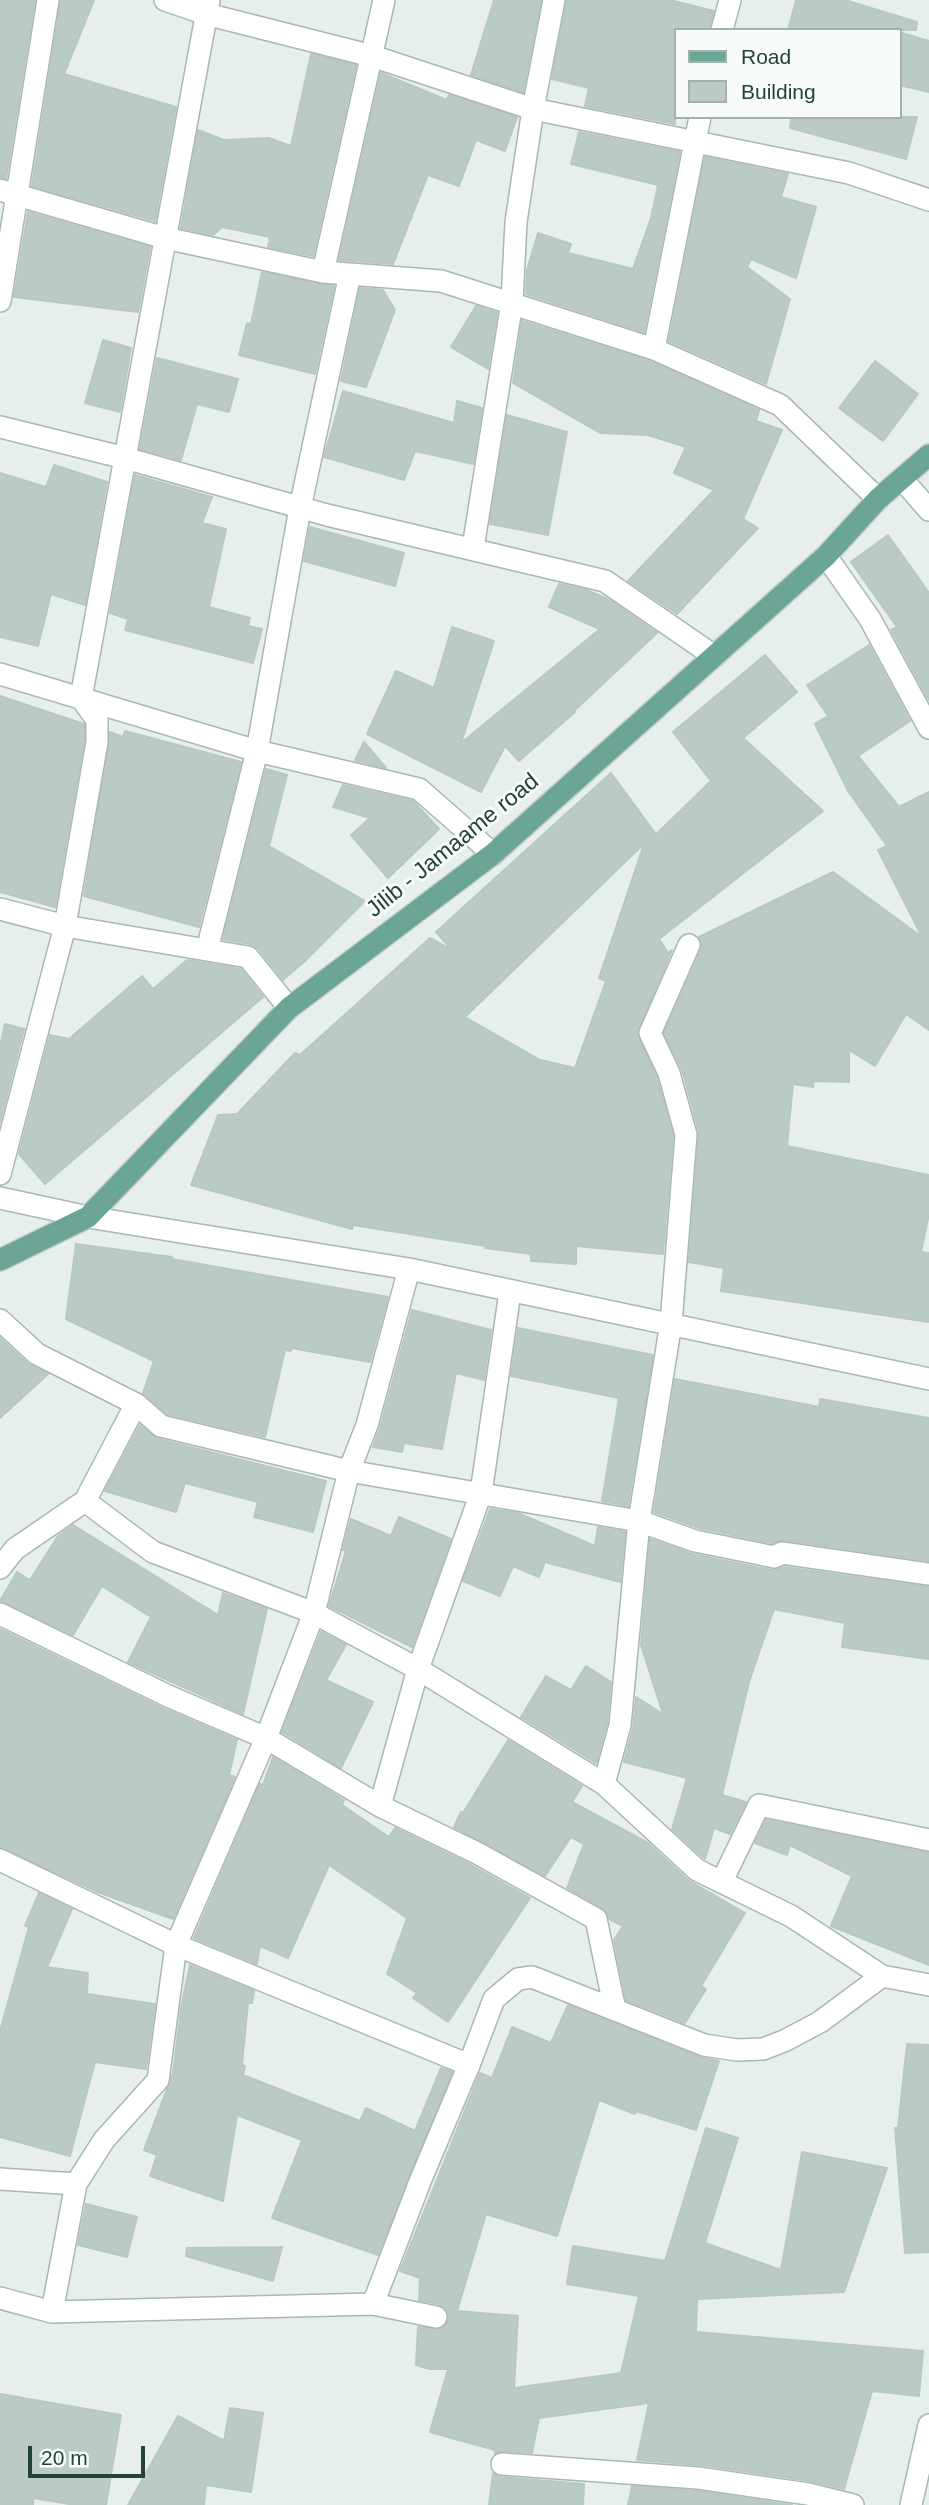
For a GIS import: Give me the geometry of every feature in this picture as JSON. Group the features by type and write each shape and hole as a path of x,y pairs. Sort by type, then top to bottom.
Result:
{"main road":[{"name":"Jilib - Jamaame road","path":"0,1260 88,1217 289,1007 493,854 826,556 878,499 929,455"}],"street":[{"path":"0,300 9,192 47,0"},
{"path":"165,0 208,7 372,56 533,109 849,173 929,200"},
{"path":"323,272 384,0"},
{"path":"472,548 512,302 516,222 533,109 554,0"},
{"path":"723,28 730,0"},
{"path":"0,1174 65,926 97,742 97,720 81,698 208,7"},
{"path":"654,349 700,119"},
{"path":"9,192 165,238 323,272 441,281 654,349 780,405 878,499"},
{"path":"207,950 257,751 300,508 350,274"},
{"path":"0,427 125,458 300,508 605,581 714,656"},
{"path":"902,479 929,510"},
{"path":"826,556 870,619 929,728"},
{"path":"0,674 257,751 419,789 493,854"},
{"path":"0,909 65,926 248,957 289,1007"},
{"path":"604,1784 620,1725 639,1521 671,1323 686,1135 669,1073 650,1033 690,945"},
{"path":"0,1198 88,1217 409,1269 929,1379"},
{"path":"52,2312 76,2184 104,2140 158,2080 176,1945 266,1738 314,1614 349,1471 367,1424 409,1269"},
{"path":"380,1807 418,1669 481,1493 510,1292"},
{"path":"0,1320 37,1354 136,1404 161,1426 349,1471 639,1521 695,1541 774,1557 782,1553 929,1574"},
{"path":"0,1568 15,1549 85,1501 136,1404"},
{"path":"85,1501 153,1552 314,1614 418,1669 604,1784 697,1870 791,1916 883,1976 929,1985"},
{"path":"0,1614 168,1696 266,1738 380,1807 477,1853 596,1919 615,2010"},
{"path":"722,1881 759,1805 929,1840"},
{"path":"0,1860 176,1945 469,2065"},
{"path":"373,2304 494,1999 518,1979 532,1977 704,2045 737,2050 763,2049 784,2041 820,2022 883,1976"},
{"path":"0,2179 76,2184"},
{"path":"0,2298 52,2312 373,2304 436,2318"},
{"path":"911,2505 929,2425"},
{"path":"502,2464 698,2478 808,2494 853,2505"}],"building":[{"path":"0,0 35,0 6,178 0,177"},
{"path":"61,0 94,0 64,74 176,107 155,221 32,186"},
{"path":"494,0 541,0 523,92 471,75"},
{"path":"567,0 670,0 714,11 710,28 674,28 675,124 585,106 589,88 552,79"},
{"path":"796,0 845,0 917,22 916,30 789,28"},
{"path":"901,33 929,41 929,92 901,85"},
{"path":"311,54 356,65 313,256 268,247 270,237 222,227 213,235 181,228 198,130 224,140 269,138 291,146"},
{"path":"381,73 447,100 449,95 517,117 505,151 476,140 459,186 428,175 393,264 339,260"},
{"path":"917,117 906,159 790,128 791,119"},
{"path":"579,132 680,152 644,332 526,294 527,270 538,233 571,244 568,253 633,269 651,218 658,185 571,164"},
{"path":"705,157 788,174 781,197 816,207 796,278 751,259 747,267 790,299 766,384 669,341"},
{"path":"28,212 150,247 138,312 14,297"},
{"path":"262,272 334,286 315,374 239,355 247,323 251,324"},
{"path":"360,288 383,290 395,310 366,387 341,381"},
{"path":"476,306 497,313 488,369 451,347"},
{"path":"522,321 649,361 759,410 756,421 782,430 743,519 758,528 677,614 628,581 714,490 674,473 686,447 648,435 600,433 513,383"},
{"path":"103,340 131,348 120,412 85,403"},
{"path":"157,358 238,379 229,412 197,404 181,460 140,449"},
{"path":"875,361 918,394 883,441 839,408"},
{"path":"343,391 454,423 457,401 482,408 473,464 415,451 404,480 324,457"},
{"path":"507,415 567,432 548,535 490,524"},
{"path":"54,465 107,482 85,605 51,594 38,646 0,637 0,473 46,487"},
{"path":"135,475 212,497 202,523 226,529 209,607 250,618 248,626 262,629 253,663 125,630 128,619 110,613"},
{"path":"310,527 404,553 395,586 304,561"},
{"path":"888,535 929,593 929,700 891,630 897,627 851,562"},
{"path":"559,584 584,589 610,600 657,633 575,712 519,761 505,746 481,792 367,734 396,671 434,688 452,627 494,641 461,743 600,629 549,607"},
{"path":"869,645 910,721 858,756 899,807 929,792 929,1030 906,1014 875,1066 849,1050 849,1082 814,1081 813,1087 793,1084 787,1146 929,1175 929,1214 921,1252 929,1253 929,1322 721,1291 724,1268 689,1262 699,1132 682,1069 664,1033 701,950 699,937 833,872 922,937 878,850 887,846 848,791 815,724 826,717 841,735 807,685"},
{"path":"765,655 797,692 743,738 823,811 659,939 668,953 672,950 637,1033 657,1078 673,1136 663,1254 576,1246 576,1264 531,1261 531,1254 353,1225 352,1229 191,1185 218,1115 237,1114 295,1053 300,1055 430,938 452,950 436,932 611,773 655,833 465,1017 540,1060 575,1068 606,981 599,978 643,847 711,781 673,732"},
{"path":"0,696 84,724 84,741 55,907 0,892"},
{"path":"125,731 241,762 199,927 84,896 110,732 123,737"},
{"path":"364,742 386,768 355,760"},
{"path":"266,769 287,775 269,846 365,901 283,980 258,948 223,939"},
{"path":"343,785 413,801 439,829 388,878 351,835 370,818 333,807"},
{"path":"187,960 241,969 263,997 45,1184 19,1154 50,1035 69,1039 142,976 153,989"},
{"path":"5,1024 24,1029 0,1122 0,1047"},
{"path":"76,1244 172,1257 388,1297 370,1362 291,1348 291,1351 285,1350 265,1437 167,1414 143,1393 154,1361 66,1319"},
{"path":"412,1310 491,1330 484,1380 456,1373 442,1449 404,1443 402,1452 373,1447 380,1428"},
{"path":"518,1328 653,1355 628,1506 602,1501 619,1398 511,1376"},
{"path":"0,1338 28,1364 48,1374 0,1418"},
{"path":"675,1379 819,1407 820,1399 929,1418 929,1561 784,1540 772,1543 699,1528 654,1512"},
{"path":"140,1425 158,1439 326,1481 313,1532 254,1517 258,1502 185,1483 176,1512 105,1491"},
{"path":"490,1509 518,1513 595,1546 598,1527 625,1532 620,1582 545,1562 539,1577 513,1566 500,1596 463,1581"},
{"path":"399,1517 451,1539 412,1647 329,1606 346,1551 343,1550 351,1519 391,1536"},
{"path":"73,1525 218,1615 223,1593 267,1609 243,1714 128,1662 151,1617 102,1586 73,1635 0,1601 17,1572 30,1580 58,1536"},
{"path":"650,1539 692,1554 771,1570 784,1567 929,1587 929,1659 842,1647 845,1623 774,1609 749,1682 722,1795 746,1802 730,1834 714,1828 705,1859 672,1829 687,1778 624,1762 633,1728 636,1697 663,1714 641,1645"},
{"path":"0,1629 162,1708 237,1740 229,1775 235,1777 173,1919 100,1893 0,1847"},
{"path":"321,1632 346,1645 326,1680 373,1702 341,1768 282,1732"},
{"path":"586,1666 611,1682 607,1723 596,1763 521,1717 546,1676 571,1690"},
{"path":"508,1740 582,1786 572,1802 648,1843 688,1880 745,1913 701,1986 706,1989 685,2023 626,2000 614,1940 623,1926 609,1919 602,1908 567,1888 584,1844 571,1837 545,1876 454,1827"},
{"path":"273,1757 344,1800 342,1805 389,1837 395,1828 471,1865 530,1898 448,2022 413,1998 417,1993 387,1974 407,1918 329,1865 288,1958 260,1946 257,1964 194,1938"},
{"path":"766,1820 797,1826 791,1844 798,1826 929,1853 929,1965 831,1926 852,1876 790,1845 787,1855 755,1843"},
{"path":"39,1893 72,1909 47,1967 88,1973 87,1994 155,2004 146,2069 95,2062 70,2156 0,2137 0,2031 29,1927 25,1926"},
{"path":"190,1965 254,1991 252,2003 248,2003 243,2075 360,2121 366,2108 415,2131 441,2068 452,2072 378,2255 272,2218 302,2140 237,2115 223,2201 150,2176 157,2155 144,2150 173,2073 181,2008"},
{"path":"568,2005 699,2057 719,2061 696,2130 636,2111 635,2114 599,2100 557,2236 486,2214 457,2311 518,2316 514,2388 621,2373 639,2296 567,2284 573,2246 665,2261 706,2128 738,2138 705,2243 781,2270 802,2152 887,2168 844,2292 697,2299 696,2332 923,2351 919,2396 872,2391 844,2489 810,2481 700,2465 637,2460 649,2403 539,2418 532,2453 503,2451 495,2454 495,2450 430,2432 448,2369 430,2369 416,2365 418,2327 441,2329 449,2320 449,2314 439,2304 419,2300 420,2278 400,2271 480,2073 492,2078 512,2027 551,2043"},
{"path":"907,2044 929,2045 929,2252 905,2253 895,2128 898,2128"},
{"path":"86,2204 137,2217 127,2257 78,2245"},
{"path":"282,2247 273,2281 186,2256 187,2248"},
{"path":"0,2394 121,2415 106,2505 75,2505 33,2498 33,2505 0,2505"},
{"path":"230,2408 263,2413 251,2492 206,2485 204,2505 128,2505 178,2416 224,2441"},
{"path":"493,2473 501,2477 584,2484 583,2505 489,2505"},
{"path":"632,2486 697,2491 792,2505 628,2505"}]}
